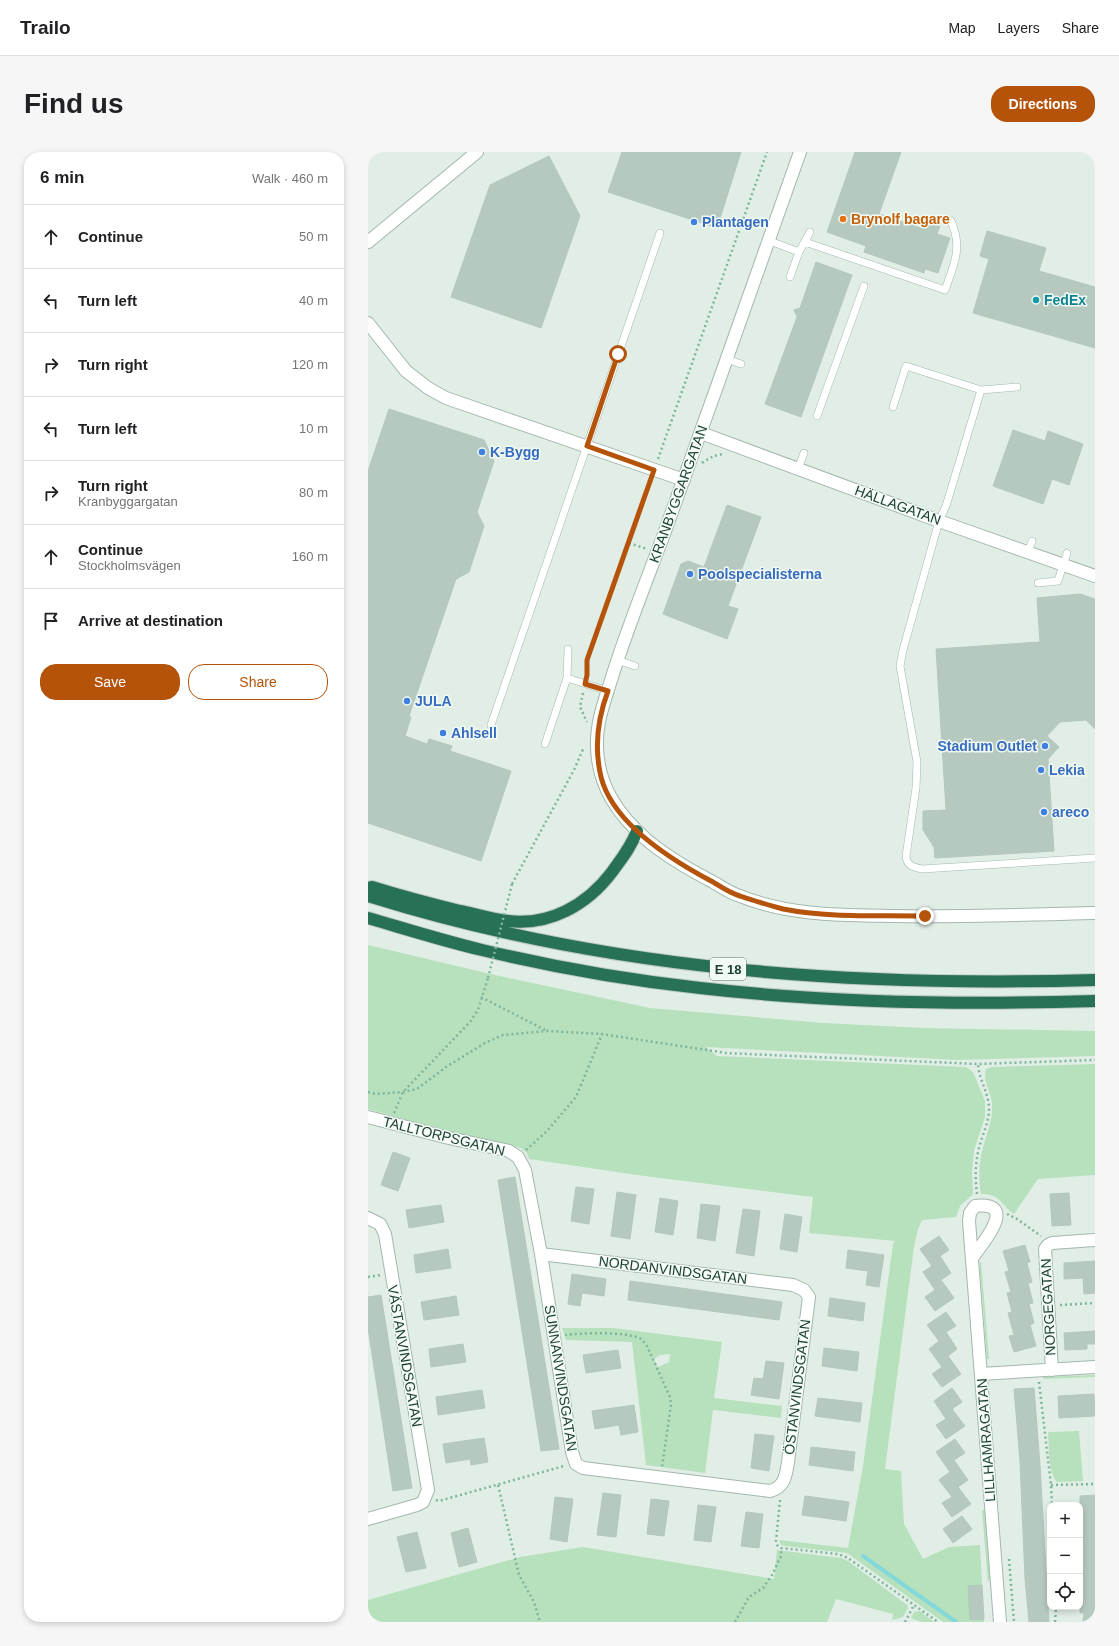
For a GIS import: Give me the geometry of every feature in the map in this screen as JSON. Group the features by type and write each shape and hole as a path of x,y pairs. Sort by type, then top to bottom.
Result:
{"highway":[{"path":"368,888 496,919 518,922 541,920 582,903 593,893 609,877 632,845 637,831"},
{"name":"E 18","path":"368,896 422,912 513,934 605,952 712,968 792,975 921,980 1005,982 1095,980"},
{"name":"E 18","path":"368,918 503,954 594,973 701,988 836,999 954,1002 1095,1001"}],"street":[{"path":"368,242 477,152"},
{"name":"KRANBYGGARGATAN","path":"800,152 770,241 617,660 600,712 597,729 597,749 601,778 610,798 624,817 637,831 662,853 732,892 752,900 784,909 835,915 925,916 1095,913"},
{"path":"368,323 406,371 428,388 446,398 684,480"},
{"name":"HÄLLAGATAN","path":"701,433 939,521 985,542 1030,546 1065,559 1095,576"},
{"name":"TALLTORPSGATAN","path":"368,1117 509,1151 518,1157"},
{"name":"SUNNANVINDSGATAN","path":"518,1157 526,1170 542,1254 572,1452 576,1464 583,1468 770,1491 779,1487"},
{"name":"VÄSTANVINDSGATAN","path":"368,1218 380,1224 384,1234 428,1490 425,1500"},
{"name":"NORGEGATAN","path":"1052,1370 1045,1249 1052,1243 1095,1240"},
{"name":"NORDANVINDSGATAN","path":"542,1254 793,1285 804,1290"},
{"name":"LILLHAMRAGATAN","path":"972,1258 1000,1622"},
{"name":"ÖSTANVINDSGATAN","path":"779,1487 785,1478 787,1467 809,1297 804,1290"},
{"path":"981,1374 1095,1367"},
{"path":"368,1519 417,1505 425,1500"}],"lane":[{"path":"805,242 945,290 956,259 957,234 951,221"},
{"path":"790,277 799,252 810,232"},
{"path":"491,725 660,233"},
{"path":"770,241 799,252"},
{"path":"817,416 864,286"},
{"path":"727,359 741,364"},
{"path":"893,407 906,366 982,390 1017,387"},
{"path":"982,390 946,506 939,521 903,650 900,666 917,762 916,788 906,861 910,866 922,869 1095,858"},
{"path":"798,469 804,453"},
{"path":"1038,583 1058,580 1065,559"},
{"path":"544,744 567,678 568,649"},
{"path":"617,660 635,666"},
{"path":"567,678 608,691"}],"path":[{"path":"587,728 587,724 580,707 589,654 767,152"},
{"path":"699,467 709,458 726,454"},
{"path":"390,1123 403,1092 470,1022 478,1010 488,978 512,884 574,770 585,745"},
{"path":"481,998 547,1031"},
{"path":"368,1092 376,1094 403,1092 417,1089 456,1060 485,1042 503,1036 547,1031 602,1034 726,1053 978,1064 1095,1060"},
{"path":"518,1157 547,1131 576,1097 602,1034"},
{"path":"977,1197 975,1180 977,1159 989,1106 989,1099 980,1075 978,1064"},
{"path":"1004,1209 1006,1221"},
{"path":"1006,1214 1017,1219 1042,1236 1048,1245"},
{"path":"1048,1305 1095,1303"},
{"path":"555,1336 606,1334 629,1335 641,1339 647,1346 670,1397 671,1405 660,1477"},
{"path":"1039,1381 1052,1502"},
{"path":"425,1500 439,1501 576,1464"},
{"path":"1051,1485 1095,1484"},
{"path":"498,1485 518,1574 534,1602 540,1622"},
{"path":"779,1487 780,1498 776,1541 777,1546 781,1548 838,1554 848,1558 938,1622"},
{"path":"735,1622 749,1597 763,1588 772,1575 781,1556 781,1548"},
{"path":"1009,1558 1014,1622"},
{"path":"905,1622 914,1605"},
{"path":"1055,1622 1056,1610"}],"green space":[{"path":"368,945 495,975 650,1008 824,1023 923,1028 1095,1031 1095,1056 958,1060 706,1047 717,1056 966,1067 973,1072 985,1101 985,1117 974,1151 972,1173 973,1194 960,1206 956,1217 922,1220 918,1229 914,1247 885,1469 901,1471 904,1524 923,1559 949,1547 980,1545 982,1585 968,1586 970,1620 984,1619 984,1622 943,1622 847,1553 785,1546 781,1545 779,1540 848,1548 863,1466 893,1244 895,1241 809,1233 813,1197 637,1175 529,1159 527,1153 521,1148 449,1132 368,1109"},
{"path":"1095,1064 1095,1175 1038,1179 1014,1214 997,1198 988,1194 981,1194 979,1170 983,1147 991,1121 992,1110 992,1100 985,1078 986,1069 992,1067"},
{"path":"981,1261 989,1359 987,1359 980,1270"},
{"path":"562,1328 614,1328 722,1342 714,1398 782,1406 781,1418 713,1410 705,1473 646,1465 632,1342 566,1340","holes":["670,1354 669,1362 658,1367 654,1359 660,1355"]},
{"path":"1095,1375 1095,1377 1044,1379 1043,1377"},
{"path":"1079,1431 1083,1481 1057,1482 1050,1466 1048,1432"},
{"path":"982,1510 985,1510 990,1578 988,1583"},
{"path":"583,1547 774,1579 777,1550 841,1558 848,1561 907,1605 908,1608 903,1617 892,1620 893,1614 836,1599 827,1622 368,1622 368,1600 520,1557"},
{"path":"920,1611 934,1622 921,1622 911,1618 914,1612"}],"building":[{"path":"622,152 741,152 717,228 608,192"},
{"path":"855,152 901,152 879,214 924,229 927,221 940,226 937,234 950,238 938,273 925,269 924,273 864,252 866,246 827,232"},
{"path":"549,156 580,216 541,328 451,297 490,185"},
{"name":"FedEx","path":"987,231 1046,248 1039,271 1095,287 1095,348 973,313 989,259 980,256"},
{"path":"816,262 852,275 801,417 765,404 797,317 794,310 800,308"},
{"path":"389,409 484,440 494,461 477,512 484,526 469,572 456,579 409,716 411,717 405,736 427,744 429,739 452,746 450,751 511,771 481,861 368,823 368,471"},
{"path":"1013,430 1045,441 1048,431 1083,444 1069,485 1052,479 1043,504 993,486"},
{"path":"727,505 761,517 728,606 738,609 727,639 663,614 681,564 688,561 704,567"},
{"path":"1080,594 1095,599 1095,729 1086,720 1060,722 1047,736 1059,747 1048,759 1054,851 935,858 934,847 923,830 923,811 946,810 936,649 1040,642 1037,598"},
{"path":"393,1152 410,1158 398,1191 381,1185"},
{"path":"515,1177 559,1449 541,1451 498,1180"},
{"path":"576,1187 594,1189 589,1224 571,1221"},
{"path":"617,1192 636,1195 630,1239 611,1236"},
{"path":"1069,1193 1071,1225 1052,1226 1050,1194"},
{"path":"660,1198 678,1201 673,1235 655,1232"},
{"path":"701,1204 720,1206 715,1241 697,1238"},
{"path":"441,1205 444,1222 409,1228 406,1210"},
{"path":"743,1209 760,1211 754,1256 736,1253"},
{"path":"785,1214 802,1217 797,1252 780,1249"},
{"path":"939,1236 949,1250 940,1256 951,1273 941,1280 954,1298 935,1311 925,1297 935,1290 923,1272 932,1266 920,1249"},
{"path":"1025,1245 1030,1262 1027,1263 1032,1282 1028,1283 1033,1303 1029,1304 1034,1323 1030,1325 1036,1346 1014,1352 1009,1336 1014,1335 1008,1313 1012,1312 1007,1293 1011,1292 1005,1272 1009,1271 1003,1251"},
{"path":"448,1249 451,1268 416,1273 414,1255"},
{"path":"848,1250 884,1255 879,1287 866,1285 868,1271 846,1268"},
{"path":"1095,1261 1095,1293 1084,1294 1083,1278 1064,1279 1064,1263"},
{"path":"572,1274 606,1279 604,1296 582,1293 580,1306 568,1304"},
{"path":"630,1281 782,1302 779,1320 628,1300"},
{"path":"381,1295 412,1488 393,1491 368,1328 368,1297"},
{"path":"456,1296 459,1315 424,1320 421,1302"},
{"path":"830,1298 865,1303 863,1321 828,1316"},
{"path":"946,1312 956,1326 946,1332 957,1349 948,1356 961,1374 942,1387 932,1374 942,1367 929,1349 939,1341 927,1325"},
{"path":"1095,1331 1095,1344 1087,1344 1087,1349 1065,1350 1064,1333"},
{"path":"463,1344 466,1362 431,1367 429,1349"},
{"path":"824,1348 859,1352 857,1371 822,1366"},
{"path":"618,1350 621,1368 586,1373 583,1355"},
{"path":"766,1361 784,1363 779,1399 751,1395 754,1378 763,1379"},
{"path":"952,1388 962,1402 952,1409 965,1426 946,1439 936,1425 946,1419 934,1401"},
{"path":"1034,1388 1040,1465 1047,1610 1048,1610 1049,1622 1029,1622 1025,1579 1020,1461 1014,1389"},
{"path":"482,1390 485,1408 438,1415 436,1397"},
{"path":"1094,1394 1095,1416 1059,1418 1058,1396"},
{"path":"818,1398 862,1403 860,1422 815,1416"},
{"path":"634,1405 638,1432 621,1435 619,1425 595,1429 592,1411"},
{"path":"755,1434 774,1436 769,1471 751,1468"},
{"path":"484,1438 488,1462 471,1465 470,1459 446,1463 443,1444"},
{"path":"955,1439 965,1453 954,1460 968,1480 958,1487 971,1504 952,1517 942,1503 952,1497 939,1480 950,1472 936,1452"},
{"path":"811,1447 855,1452 853,1471 809,1465"},
{"path":"603,1493 621,1495 616,1537 597,1535"},
{"path":"1095,1495 1095,1622 1083,1622 1084,1613 1080,1613 1080,1610 1083,1610 1083,1502 1080,1502 1080,1496"},
{"path":"805,1496 849,1502 846,1521 802,1515"},
{"path":"555,1497 573,1499 567,1542 550,1539"},
{"path":"651,1499 669,1501 664,1536 647,1534"},
{"path":"698,1505 716,1507 711,1542 694,1540"},
{"path":"746,1512 763,1514 759,1548 741,1546"},
{"path":"962,1516 972,1529 953,1543 943,1529"},
{"path":"468,1528 477,1562 459,1567 451,1533"},
{"path":"417,1532 426,1568 406,1572 397,1537"},
{"path":"982,1585 984,1619 970,1620 968,1586"}],"waterway":[{"path":"863,1556 956,1622"}],"place":[{"name":"Brynolf bagare","path":"843,219"},
{"name":"Plantagen","path":"694,222"},
{"name":"FedEx","path":"1036,300"},
{"name":"K-Bygg","path":"482,452"},
{"name":"Poolspecialisterna","path":"690,574"},
{"name":"JULA","path":"407,701"},
{"name":"Ahlsell","path":"443,733"},
{"name":"Stadium Outlet","path":"1045,746"},
{"name":"Lekia","path":"1041,770"},
{"name":"areco","path":"1044,812"}],"route":[{"path":"618,354 587,446 654,470 587,660 587,675 585,684 608,691 600,712 597,729 597,749 601,778 610,798 637,831 662,853 738,896 784,909 811,913 835,915 925,916"}]}
